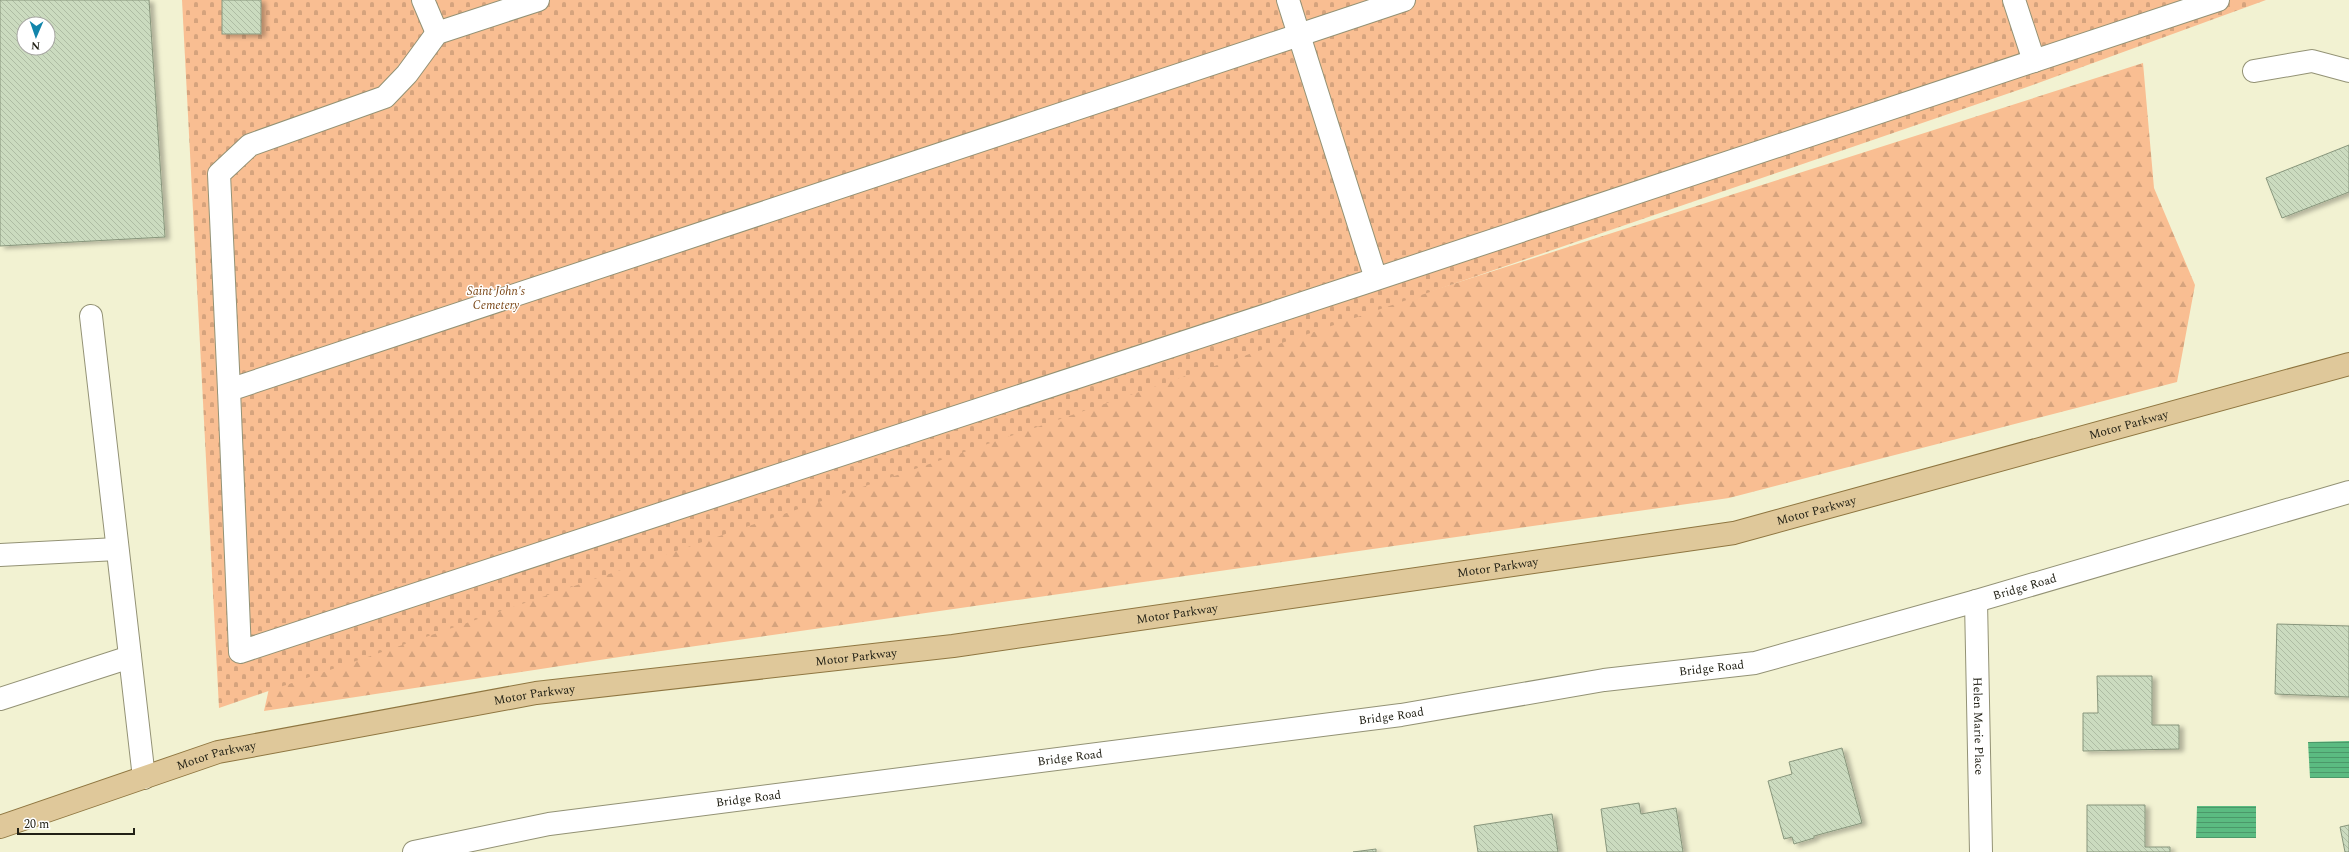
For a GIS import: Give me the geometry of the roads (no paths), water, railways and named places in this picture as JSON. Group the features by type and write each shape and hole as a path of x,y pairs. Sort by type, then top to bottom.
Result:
{"main road":[{"name":"Motor Parkway","path":"0,827 218,752 536,693 953,646 1734,533 2349,364"}],"street":[{"path":"423,0 437,33"},
{"path":"538,0 437,33 407,74 385,97 250,145 219,174 240,652 1376,279 2218,0"},
{"path":"1288,0 1376,279"},
{"path":"228,390 1404,0"},
{"path":"2014,0 2034,61"},
{"path":"2254,71 2312,61 2349,71"},
{"path":"91,316 144,778"},
{"name":"Bridge Road","path":"414,852 549,824 1401,715 1604,680 1755,663 1976,601 2349,492"},
{"path":"0,555 117,549"},
{"name":"Helen Marie Place","path":"1976,601 1981,852"},
{"path":"0,699 130,657"}],"park label":[{"name":"Saint John's Cemetery","path":"496,298"}]}
